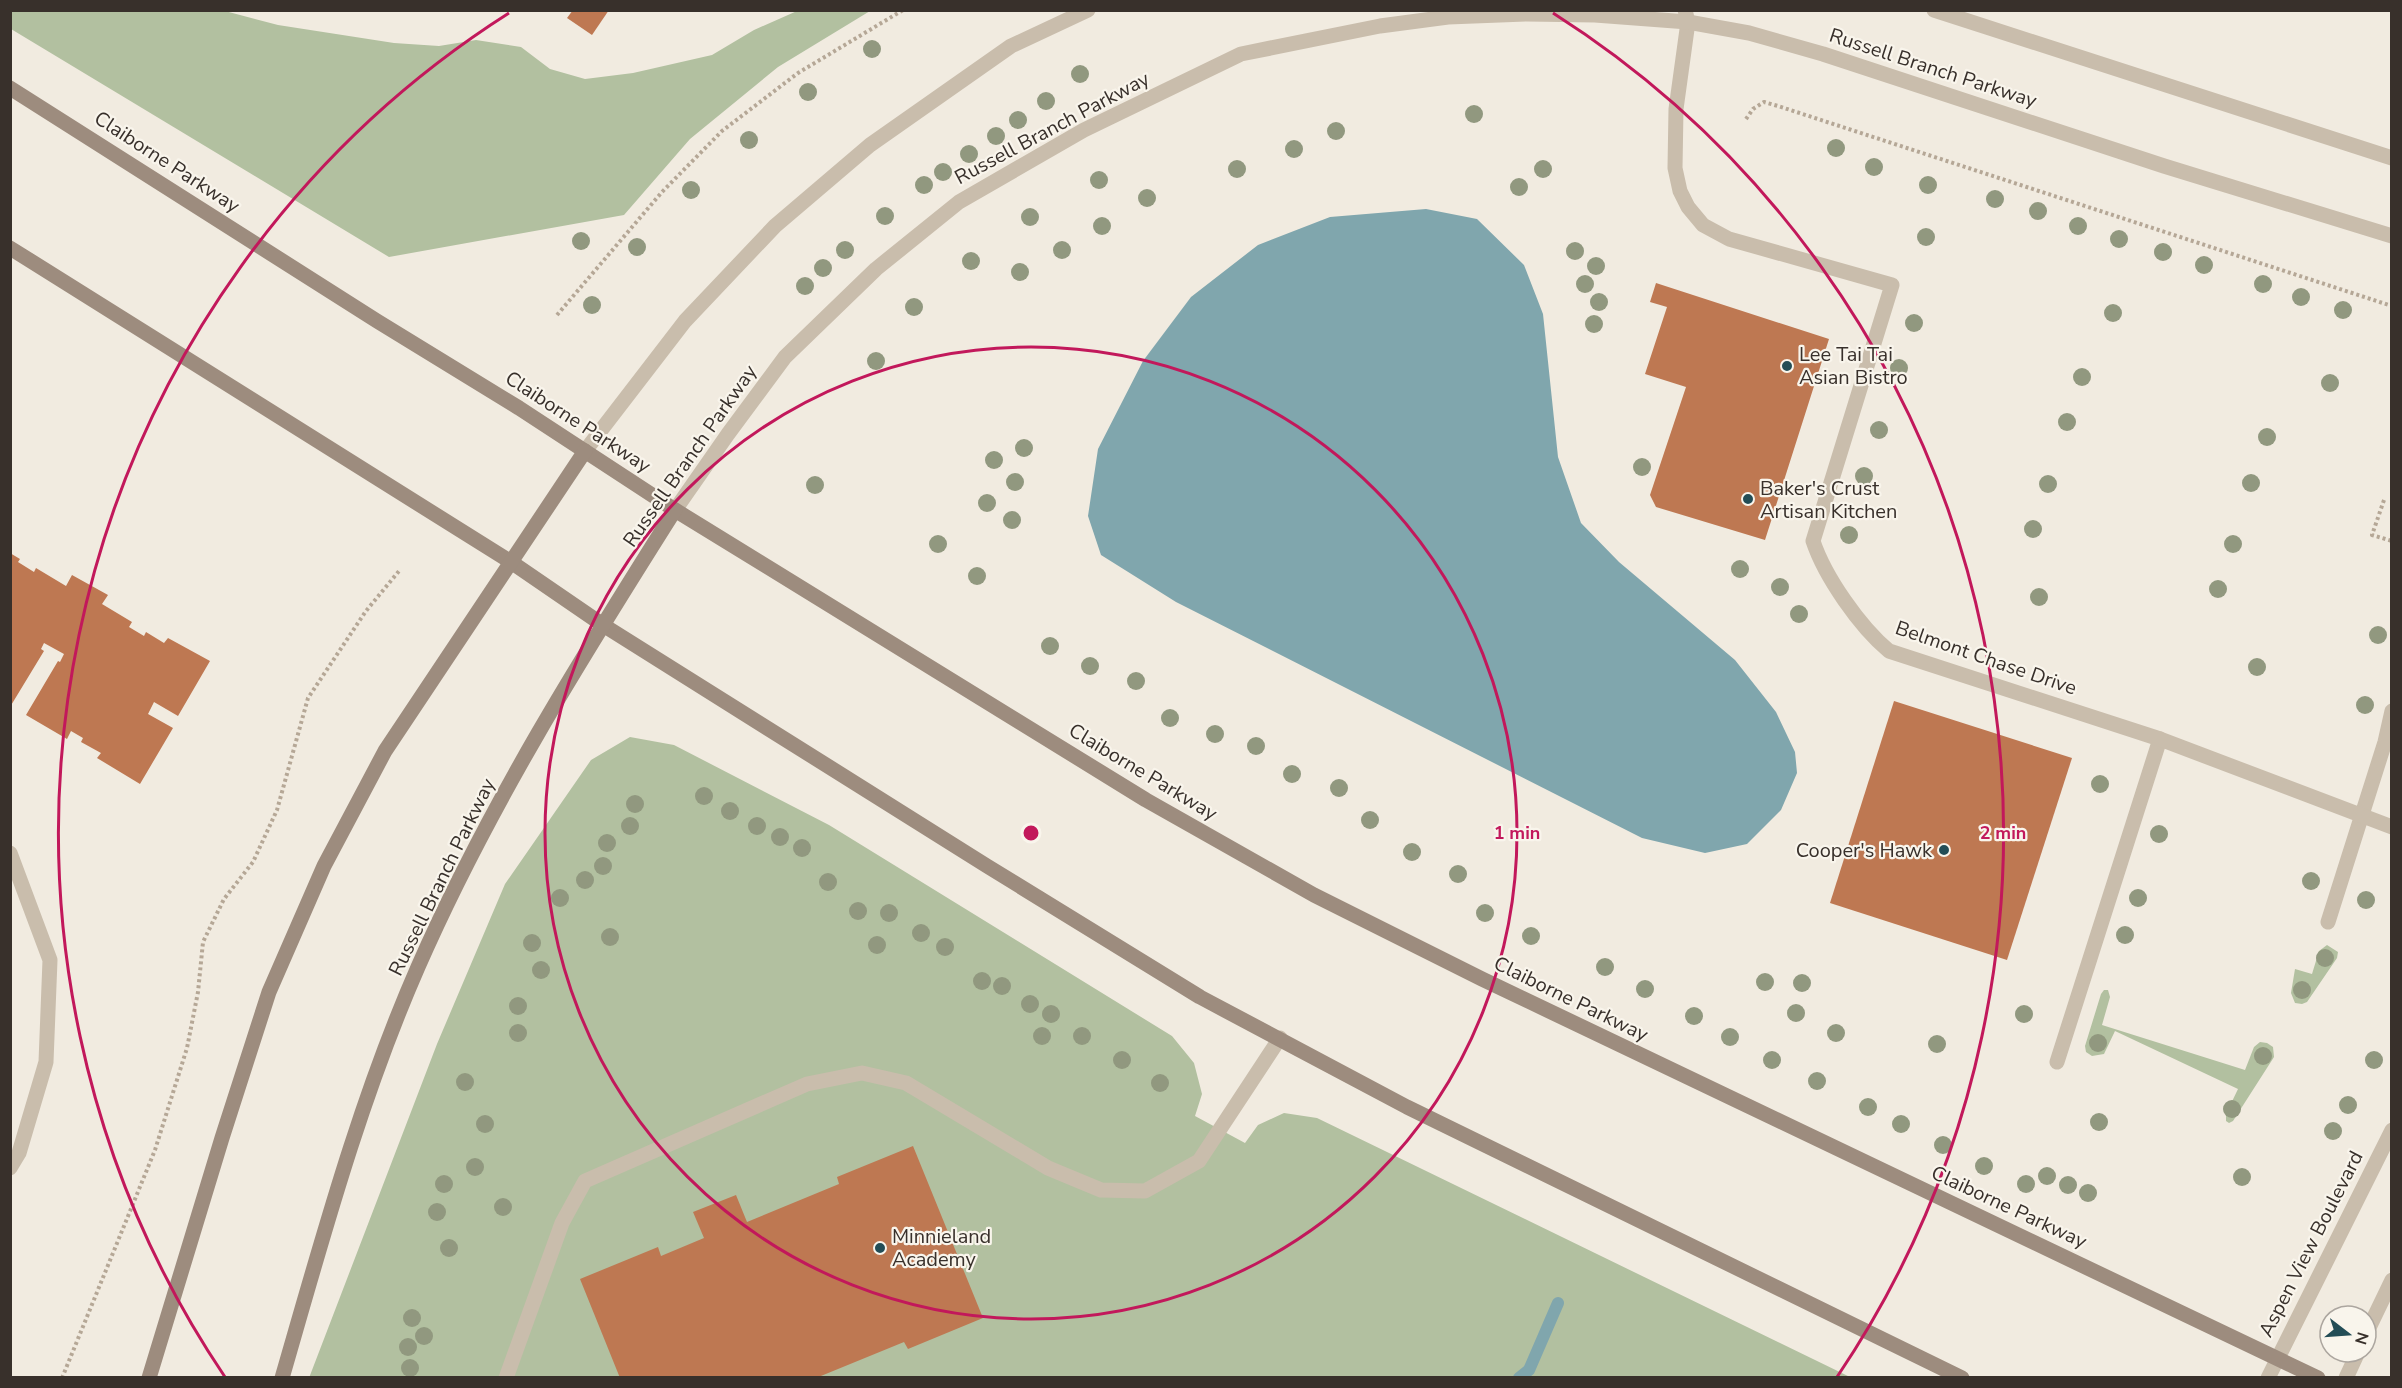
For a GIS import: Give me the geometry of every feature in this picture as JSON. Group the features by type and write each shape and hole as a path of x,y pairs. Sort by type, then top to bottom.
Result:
{"main road":[{"name":"Claiborne Parkway","path":"10,88 377,321 519,408 675,510 1146,800 1314,895 1579,1026 2318,1377"},
{"path":"10,248 511,562 603,625 1200,997 1407,1107 1962,1377"},
{"path":"149,1377 269,992 324,866 385,751 585,451"},
{"name":"Russell Branch Parkway","path":"282,1377 375,1076 418,967 471,857 558,700 675,510"}],"street":[{"path":"585,451 685,321 775,226 870,145 1011,45 1088,10"},
{"path":"1934,10 2391,158"},
{"name":"Russell Branch Parkway","path":"675,510 785,357 876,269 959,202 1084,130 1241,54 1380,26 1448,17 1526,14 1690,14 2391,236"},
{"name":"Belmont Chase Drive","path":"1690,14 1676,109 1675,168 1680,191 1688,207 1702,225 1729,239 1892,285 1814,540 1820,560 1869,634 1889,651 2160,739 2391,827"},
{"path":"2328,922 2385,742 2391,711"},
{"path":"2056,1062 2160,739"},
{"path":"10,853 50,960 46,1062 19,1153 10,1168"},
{"path":"507,1377 562,1223 585,1181 807,1084 862,1073 906,1083 1048,1168 1101,1190 1145,1191 1199,1161 1280,1038"},
{"name":"Aspen View Boulevard","path":"2268,1377 2391,1130"},
{"path":"2378,1308 2391,1280"}],"path":[{"path":"557,315 662,192 722,130 798,73 903,10"},
{"path":"1746,119 1753,109 1764,102 1778,106 2391,306"},
{"path":"2384,500 2372,535 2391,541"},
{"path":"62,1377 155,1150 187,1048 198,992 204,942 224,899 253,862 277,810 308,698 366,611 399,571"}],"green space":[{"path":"11,10 225,11 278,25 394,43 439,46 476,40 521,47 550,69 585,79 633,73 712,55 754,30 797,11 870,11 778,67 690,139 624,215 389,257 11,29"},
{"path":"630,737 674,745 829,825 1172,1036 1194,1063 1202,1094 1195,1116 1245,1143 1258,1125 1284,1113 1317,1118 1850,1377 309,1378 437,1044 505,884 591,760"},
{"path":"2327,945 2338,952 2337,958 2307,1002 2295,1003 2291,993 2295,969 2312,974 2319,951"},
{"path":"2104,990 2108,990 2110,997 2102,1025 2245,1070 2254,1047 2260,1042 2273,1047 2274,1057 2233,1121 2229,1123 2226,1121 2226,1114 2238,1089 2115,1031 2104,1054 2092,1056 2086,1052 2085,1046"}],"water":[{"path":"1426,209 1477,219 1524,265 1543,314 1558,457 1581,523 1619,562 1735,660 1776,712 1795,752 1797,773 1781,810 1747,844 1705,853 1642,838 1176,602 1101,555 1088,516 1098,449 1143,361 1191,297 1258,245 1330,217"}],"building":[{"path":"573,10 609,10 592,35 567,18"},
{"path":"1656,283 1829,339 1765,540 1656,507 1650,495 1686,387 1645,374 1667,307 1650,302"},
{"path":"10,553 20,559 18,562 34,572 36,568 66,586 72,575 108,595 102,604 132,622 129,627 144,636 146,632 164,643 168,638 210,661 178,716 154,702 148,714 173,728 140,784 97,758 101,753 81,742 83,738 71,731 67,739 26,715 64,654 44,643 41,649 44,651 10,707"},
{"name":"Cooper's Hawk","path":"1894,701 2072,758 2007,960 1830,903"},
{"name":"Minnieland Academy","path":"913,1146 983,1318 908,1349 904,1342 816,1378 620,1378 580,1279 658,1247 661,1256 704,1238 693,1212 736,1195 747,1222 839,1184 837,1177"}],"waterway":[{"path":"1519,1378 1529,1370 1558,1303"}],"place":[{"name":"Lee Tai Tai Asian Bistro","path":"1787,366"},
{"name":"Baker's Crust Artisan Kitchen","path":"1748,499"},
{"name":"Cooper's Hawk","path":"1944,850"},
{"name":"Minnieland Academy","path":"880,1248"}]}
